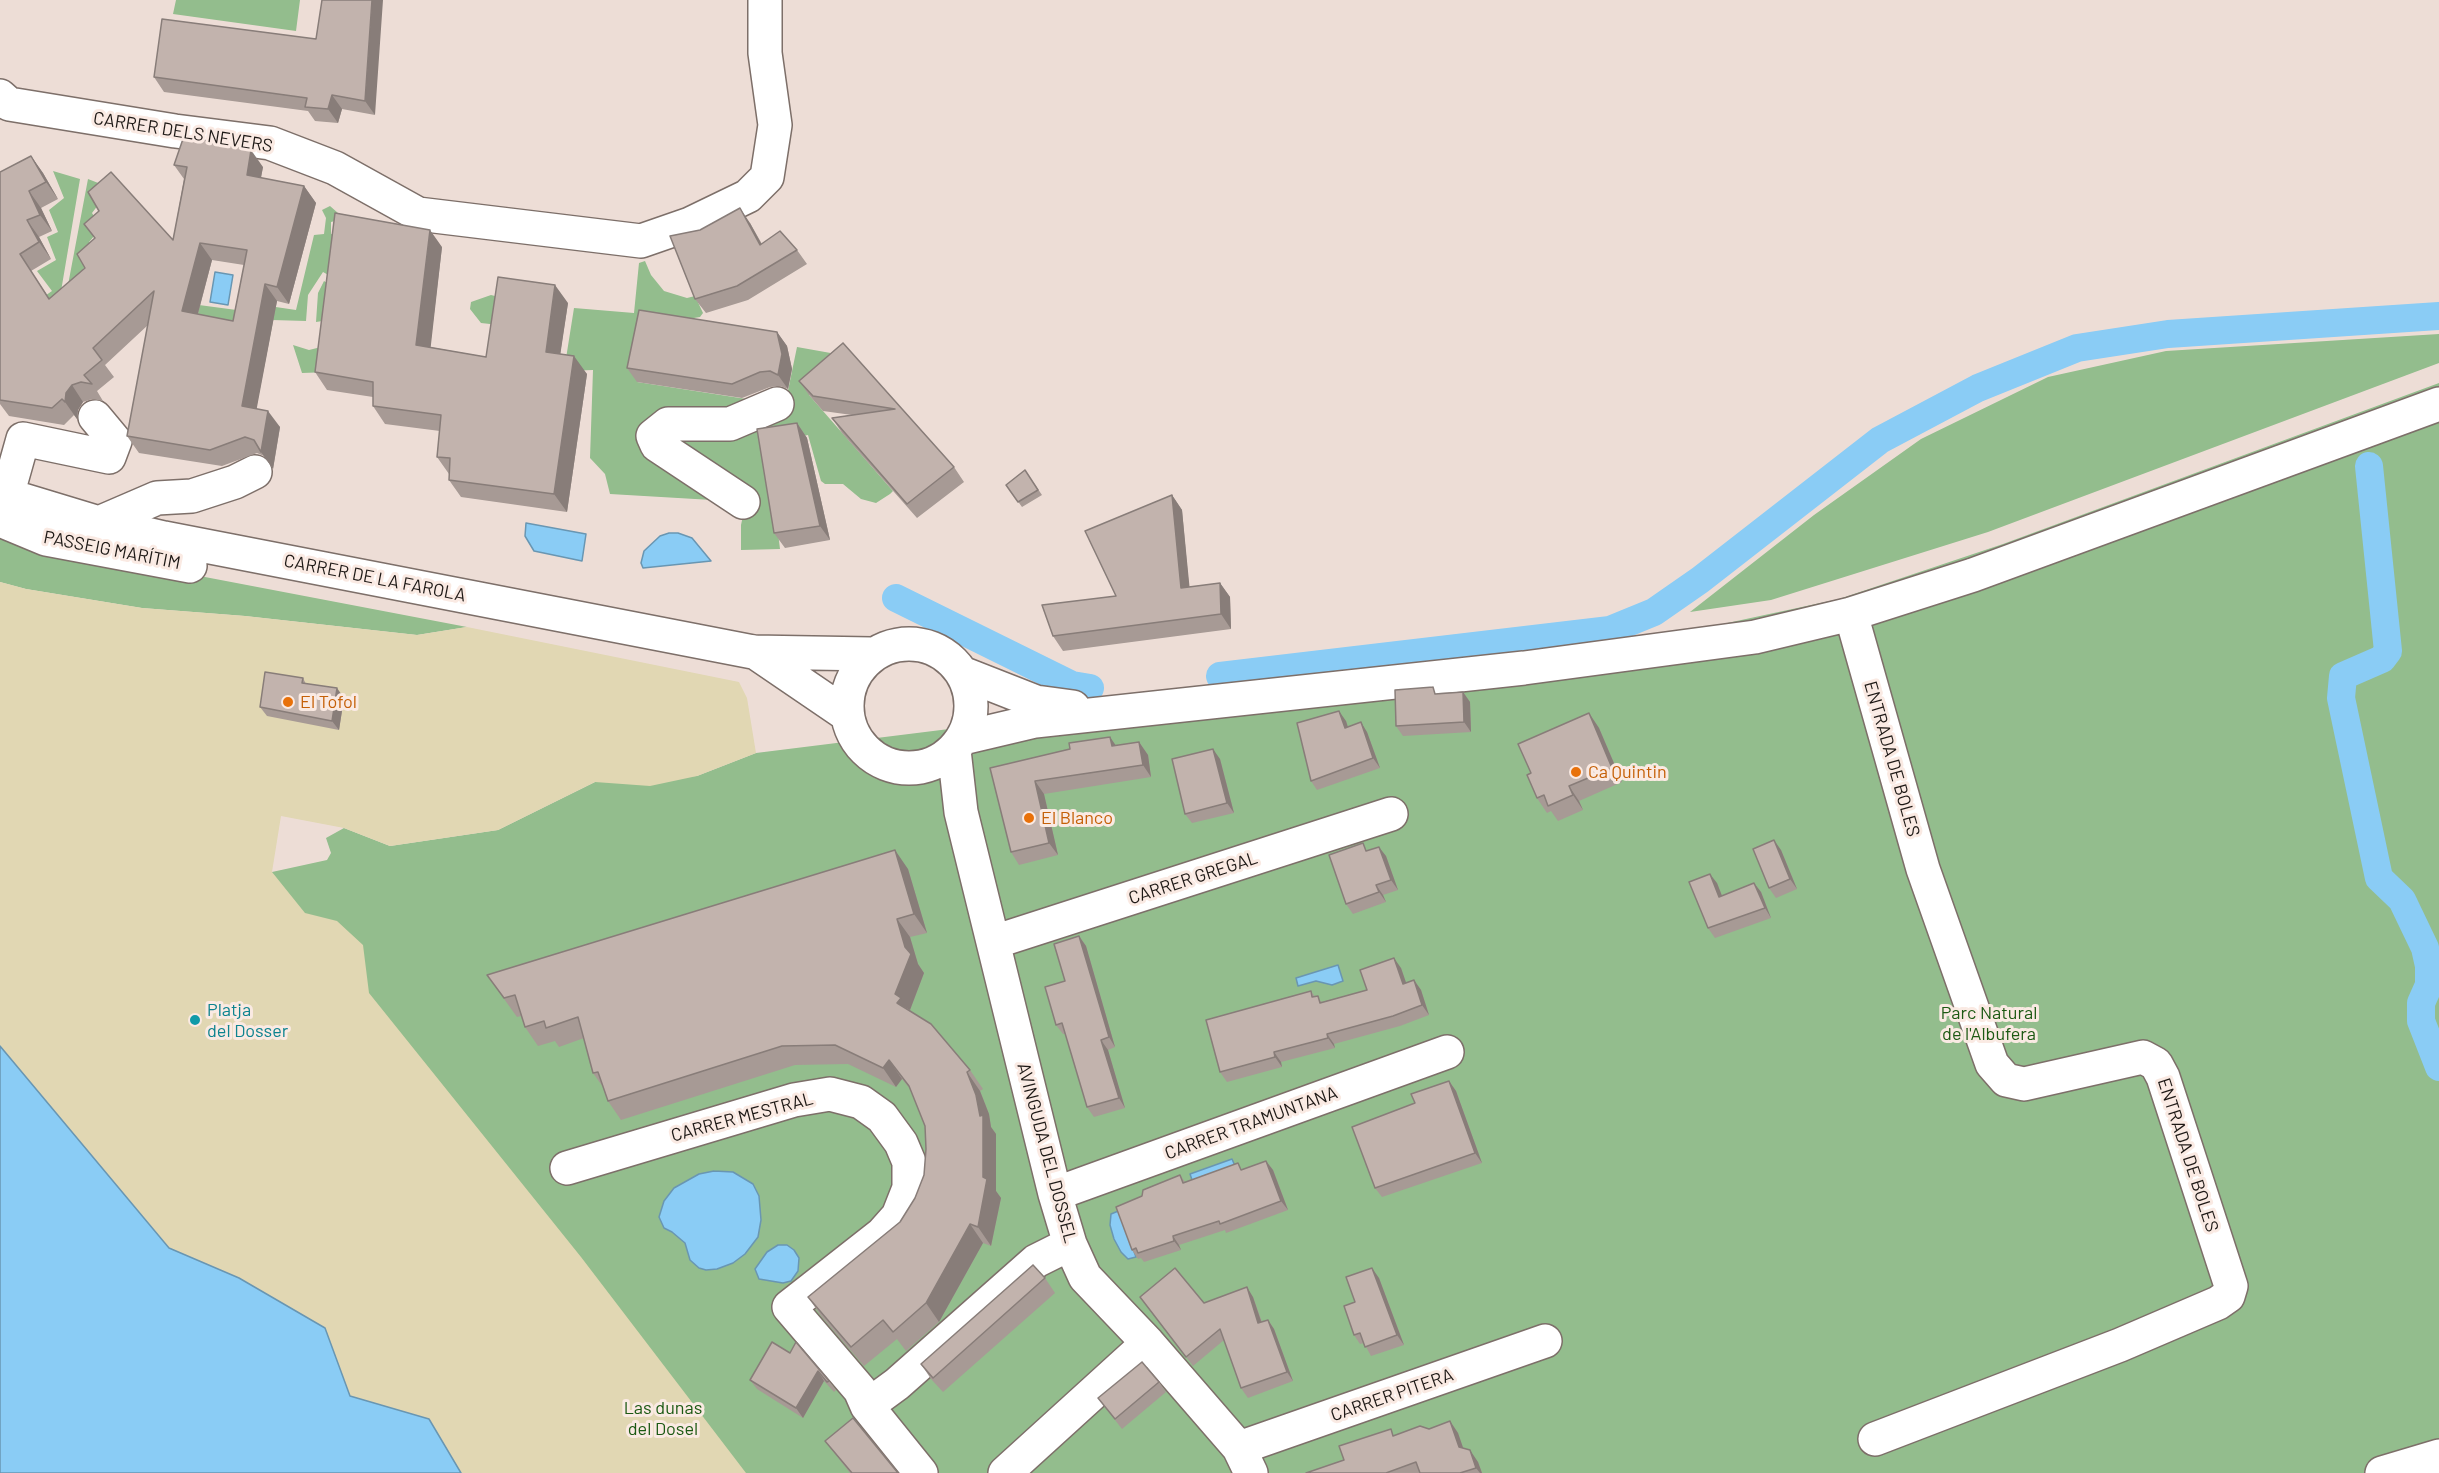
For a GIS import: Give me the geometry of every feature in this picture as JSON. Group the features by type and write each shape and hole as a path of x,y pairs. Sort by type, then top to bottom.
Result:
{"street":[{"name":"CARRER DELS NEVERS","path":"0,96 9,104 175,131 270,143 335,168 418,214 641,241 690,224 748,196 767,177 775,125 765,53 765,0"},
{"path":"743,502 657,445 653,436 668,424 730,424 777,404"},
{"path":"872,654 851,680 846,714 851,732 861,747 876,759 893,766 911,768 934,763 958,744 1035,721 1666,651 1755,637 1851,614 1973,575 2439,404"},
{"path":"2,503 23,439 109,457 115,441 95,417"},
{"path":"99,523 157,498 192,496 235,482 255,472"},
{"name":"CARRER DE LA FAROLA","path":"2,503 753,652"},
{"name":"PASSEIG MARÍTIM","path":"2,503 46,539 190,566"},
{"name":"ENTRADA DE BOLES","path":"1851,614 1923,869 1992,1064 2006,1080 2024,1084 2143,1057 2156,1064 2163,1077 2231,1286 2228,1296 2218,1303 2120,1345 1875,1439"},
{"path":"753,652 872,654 890,646 910,643 931,647 949,657 962,673 970,691 972,707 970,723 958,744"},
{"path":"753,652 846,714"},
{"path":"962,673 1036,702 1113,713"},
{"name":"AVINGUDA DEL DOSSEL","path":"958,744 961,812 1055,1194 1070,1244 1085,1277 1148,1343 1245,1461"},
{"path":"911,768 961,812"},
{"name":"CARRER GREGAL","path":"994,942 1391,814"},
{"name":"CARRER TRAMUNTANA","path":"1055,1194 1447,1052"},
{"name":"CARRER MESTRAL","path":"567,1168 794,1100 830,1094 861,1102 882,1117 901,1143 909,1162 909,1188 898,1216 882,1234 789,1307 860,1390 867,1406 921,1473"},
{"path":"867,1406 897,1384 1036,1261 1070,1244"},
{"name":"CARRER PITERA","path":"1245,1461 1545,1341"},
{"path":"1005,1473 1148,1343"},
{"path":"2382,1473 2439,1456"}],"green space":[{"path":"176,0 300,0 296,31 173,14"},
{"path":"53,171 80,179 47,374 39,300 52,291 37,271 56,260 47,237 58,232 49,210 64,198"},
{"path":"88,179 111,188 92,213 101,228 89,242 96,251 79,275 51,375"},
{"path":"330,206 338,213 339,220 331,222 331,234 342,236 341,282 323,272 308,295 306,321 272,320 269,306 296,310 314,235 324,234 326,218 322,210"},
{"path":"645,261 651,275 664,291 687,298 695,296 703,313 700,317 688,319 637,382 785,405 797,347 853,357 809,395 893,491 876,503 861,499 843,484 825,484 821,481 808,435 767,443 780,549 741,550 741,525 746,502 610,494 605,474 590,458 593,370 564,371 574,308 634,313 639,263"},
{"path":"324,281 340,291 336,319 316,322 318,293"},
{"path":"491,295 503,298 499,325 481,323 470,309 471,302"},
{"path":"199,305 244,311 244,332 169,318"},
{"path":"2439,334 2439,363 1988,532 1771,600 1690,612 1814,515 1921,439 2048,377 2166,351"},
{"path":"333,344 330,372 302,373 293,345 309,350"},
{"name":"Parc Natural de l'Albufera","path":"2439,383 2439,1473 461,1473 429,1419 350,1396 325,1328 239,1278 169,1248 0,1046 0,968 272,872 327,860 331,853 326,838 344,828 390,846 498,830 595,782 697,776 756,753 1625,645 1839,599 2003,544"},
{"path":"0,533 184,573 467,627 417,635 245,616 142,608 26,589 0,582"}],"sand":[{"name":"Platja del Dosser","path":"0,582 26,589 142,608 245,616 417,635 467,627 739,682 747,698 756,753 697,776 650,786 595,782 498,830 390,846 344,828 281,816 272,872 305,913 337,921 363,945 369,993 581,1257 746,1473 461,1473 429,1419 350,1396 325,1328 239,1278 169,1248 25,1078 0,1046"}],"water":[{"path":"215,272 233,275 228,305 210,302"},
{"path":"526,523 586,534 582,561 534,551 525,536"},
{"path":"678,533 692,538 711,561 643,568 641,563 644,551 660,536"},
{"path":"1338,965 1343,981 1332,985 1316,981 1298,986 1296,978"},
{"path":"0,1046 169,1248 239,1278 325,1328 350,1396 429,1419 461,1473 0,1473"},
{"path":"1232,1159 1238,1173 1199,1200 1190,1174"},
{"path":"714,1171 733,1172 753,1184 759,1196 761,1220 758,1237 745,1254 733,1263 706,1270 699,1268 690,1260 685,1243 664,1228 659,1217 664,1201 674,1188 699,1174"},
{"path":"1133,1205 1121,1216 1136,1257 1128,1259 1114,1239 1110,1225 1111,1214"},
{"path":"778,1245 787,1245 794,1250 799,1258 798,1271 791,1281 783,1283 759,1279 755,1269 767,1252"}],"building":[{"path":"322,0 372,0 365,101 332,95 328,109 305,107 307,98 154,77 162,19 316,39"},
{"path":"184,136 251,150 247,175 304,186 277,287 265,284 242,406 268,411 261,452 254,440 245,437 210,450 127,436 154,291 93,348 102,360 84,375 92,384 81,382 72,385 66,393 65,402 62,399 52,408 0,400 0,172 31,156 46,182 29,191 40,215 27,220 39,242 20,254 49,299 85,268 77,254 95,238 84,224 99,211 88,192 111,172 173,240 187,167 174,165","holes":["200,243 247,250 233,321 182,311"]},
{"path":"740,208 760,245 780,231 797,250 737,286 695,299 670,236 700,230"},
{"path":"335,213 430,230 416,345 486,357 498,277 555,285 546,352 574,356 554,494 449,480 450,458 437,457 441,415 373,406 373,382 315,372"},
{"path":"639,310 777,332 782,354 778,375 770,371 760,372 732,384 627,368"},
{"path":"843,343 954,467 907,504 832,418 895,409 813,396 799,381"},
{"path":"797,423 820,526 774,533 757,429"},
{"path":"1025,470 1038,490 1018,502 1006,485"},
{"path":"1172,495 1181,588 1220,583 1221,614 1053,636 1042,605 1116,596 1085,531"},
{"path":"265,672 303,678 302,683 337,688 332,721 260,707"},
{"path":"1433,687 1435,694 1463,692 1464,722 1396,726 1395,690"},
{"path":"1339,711 1345,728 1361,722 1373,758 1311,781 1297,723"},
{"name":"Ca Quintin","path":"1589,713 1612,768 1569,786 1573,795 1548,806 1544,795 1537,798 1527,775 1531,773 1518,744"},
{"path":"1110,737 1112,746 1139,742 1143,765 1035,781 1049,843 1011,852 990,768 1070,749 1069,743"},
{"path":"1213,749 1227,803 1185,814 1172,759"},
{"path":"1774,840 1790,879 1769,888 1753,849"},
{"path":"1363,843 1366,851 1379,847 1391,880 1376,885 1379,892 1346,904 1329,855"},
{"path":"895,850 914,914 897,919 905,947 911,954 895,994 901,998 897,1003 931,1024 970,1070 967,1072 976,1095 980,1116 983,1115 983,1177 987,1179 978,1227 970,1224 926,1303 893,1332 883,1320 851,1347 808,1297 900,1222 915,1198 924,1175 925,1126 909,1086 889,1060 883,1068 835,1045 782,1046 608,1101 598,1072 593,1073 578,1017 546,1028 544,1021 525,1027 515,995 504,998 487,975"},
{"path":"1710,874 1719,897 1754,883 1765,908 1708,928 1689,882"},
{"path":"1079,936 1109,1037 1101,1040 1119,1098 1087,1107 1062,1023 1056,1025 1045,987 1065,981 1054,944"},
{"path":"1394,958 1403,984 1414,980 1422,1005 1393,1016 1327,1034 1328,1038 1274,1052 1275,1057 1220,1072 1206,1020 1311,991 1312,997 1318,996 1320,1003 1367,990 1360,970"},
{"path":"1449,1081 1475,1153 1375,1188 1352,1127 1415,1103 1411,1094"},
{"path":"1266,1161 1281,1201 1220,1224 1219,1221 1173,1236 1174,1241 1138,1253 1136,1248 1132,1250 1116,1207 1142,1196 1143,1190 1180,1175 1183,1183 1238,1163 1241,1170"},
{"path":"1033,1265 1045,1278 933,1378 921,1364"},
{"path":"1175,1268 1204,1303 1247,1287 1258,1323 1268,1320 1287,1372 1241,1388 1220,1329 1186,1357 1140,1297"},
{"path":"1372,1268 1397,1335 1365,1347 1360,1333 1354,1335 1344,1306 1355,1302 1346,1277"},
{"path":"772,1342 790,1353 796,1342 829,1381 827,1382 818,1371 796,1408 750,1380"},
{"path":"1142,1362 1159,1382 1115,1419 1098,1398"},
{"path":"853,1418 898,1473 852,1473 825,1441"},
{"path":"1450,1421 1459,1447 1470,1450 1476,1468 1460,1473 1420,1473 1416,1462 1386,1473 1306,1473 1344,1460 1339,1446 1391,1429 1393,1436 1420,1426 1429,1429"}],"waterway":[{"path":"1220,676 1610,630 1654,612 1700,580 1880,440 1978,388 2077,348 2168,334 2439,316"},
{"path":"2369,466 2388,651 2382,659 2343,676 2341,698 2379,878 2402,900 2425,948 2429,966 2429,985 2421,1003 2421,1021 2439,1067"},
{"path":"896,598 1072,685 1090,688"}],"place":[{"name":"El Tofol","path":"288,702"},
{"name":"Ca Quintin","path":"1576,772"},
{"name":"El Blanco","path":"1029,818"},
{"name":"Platja del Dosser","path":"195,1020"}],"park label":[{"name":"Las dunas del Dosel","path":"663,1418"}]}
